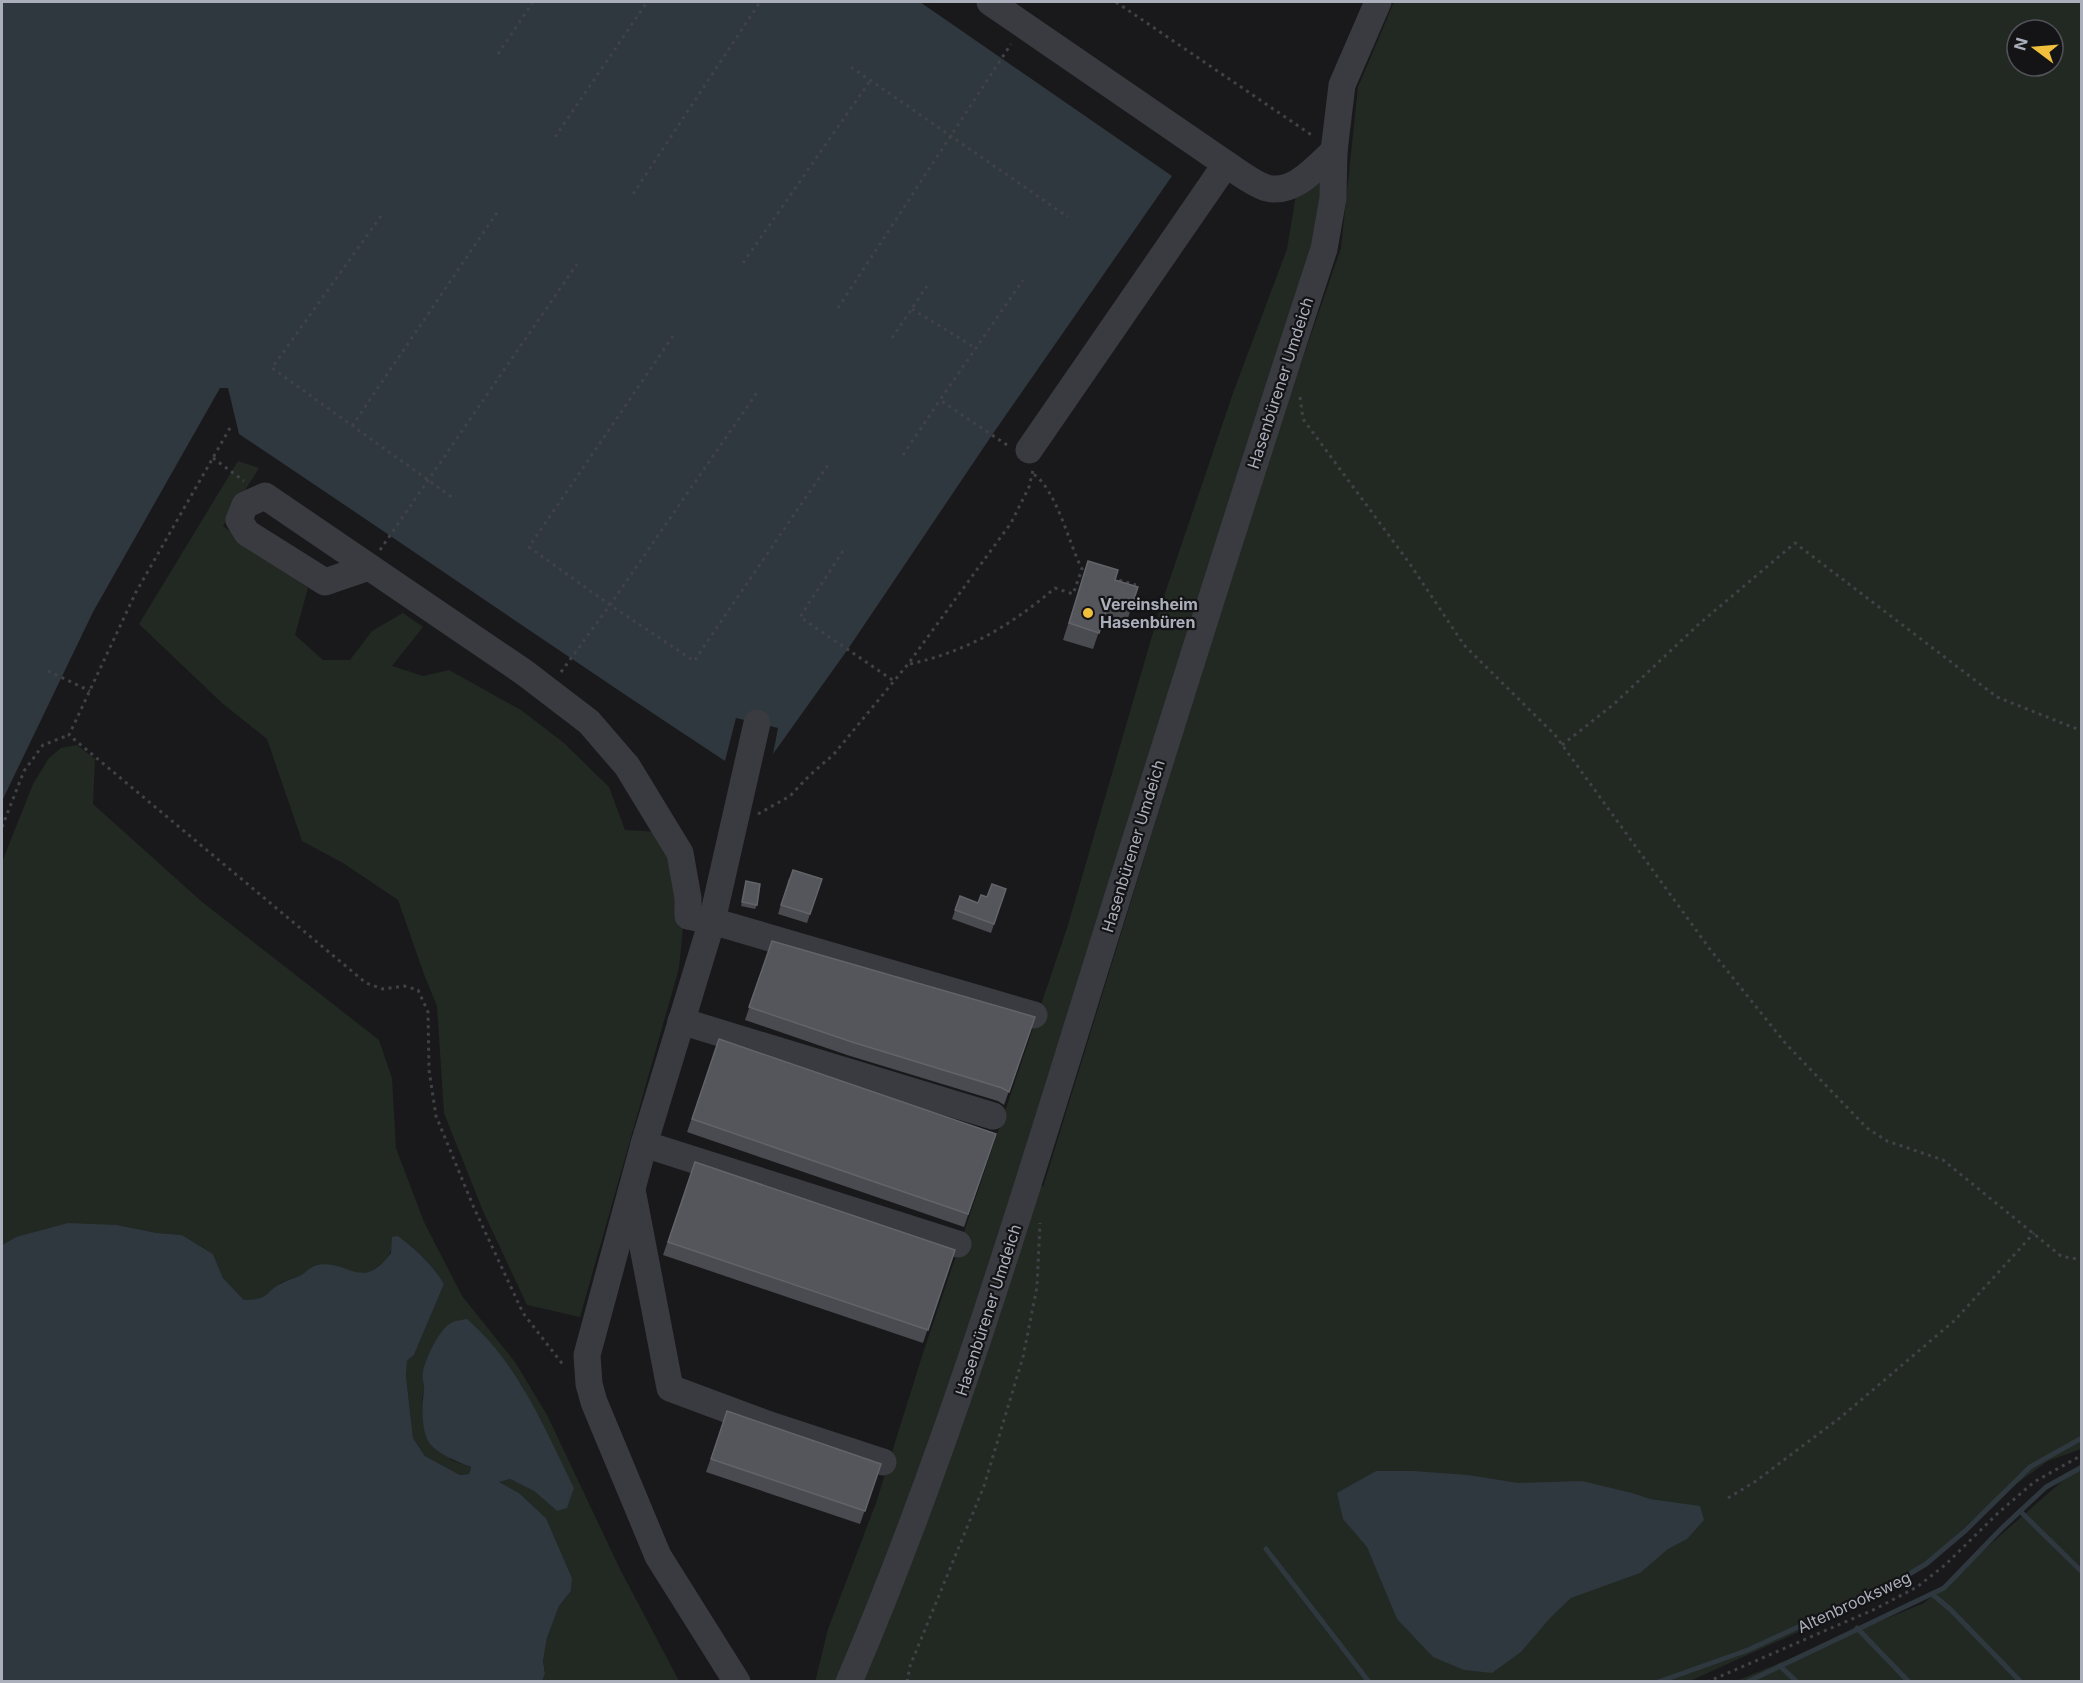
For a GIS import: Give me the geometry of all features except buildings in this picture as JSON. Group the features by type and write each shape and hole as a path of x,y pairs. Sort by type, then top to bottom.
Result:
{"street":[{"path":"990,2 1226,164 1266,188 1282,189 1297,183 1334,151"},
{"name":"Hasenbürener Umdeich","path":"849,1682 915,1521 957,1404 1024,1201 1203,621 1324,249 1333,198 1334,151 1342,85 1378,2"},
{"path":"1031,462 1226,164"},
{"path":"369,567 325,582 247,533 239,520 245,505 265,496 525,673 589,723 627,766 680,853 688,898 687,916 712,921 1034,1015"},
{"path":"737,1682 658,1556 594,1401 589,1384 587,1354 644,1144 712,921 757,723"},
{"path":"681,1021 993,1116"},
{"path":"644,1144 958,1244"},
{"path":"632,1190 670,1388 764,1423 883,1462"}],"path":[{"path":"498,54 533,2"},
{"path":"555,137 647,2"},
{"path":"633,194 760,2"},
{"path":"1116,2 1334,151"},
{"path":"838,308 1001,58"},
{"path":"850,67 1068,217"},
{"path":"743,263 870,81"},
{"path":"352,426 498,211"},
{"path":"381,216 272,368 453,498"},
{"path":"390,535 577,264"},
{"path":"903,455 1023,280"},
{"path":"892,338 927,286"},
{"path":"912,309 977,349"},
{"path":"673,336 529,547 694,661 828,465"},
{"path":"1299,389 1303,419 1410,564 1464,645 1555,735 1709,948 1786,1044 1867,1128 1887,1141 1943,1160 2061,1256 2082,1260"},
{"path":"571,659 758,391"},
{"path":"940,400 992,435"},
{"path":"2,827 24,771 43,745 69,735 136,592 230,428"},
{"path":"212,458 265,496"},
{"path":"908,664 940,657 991,634 1024,614 1055,588 1073,594 1082,568 1055,504 1031,462"},
{"path":"736,811 757,815 790,796 834,754 908,664 1011,523 1031,462"},
{"path":"1562,745 1614,704 1699,624 1795,543 1997,697 2082,731"},
{"path":"843,551 800,617 894,681"},
{"path":"1082,568 1093,572"},
{"path":"1104,575 1136,585"},
{"path":"48,671 90,691"},
{"path":"69,735 366,983 383,989 404,986 418,990 428,1012 429,1070 436,1116 474,1208 523,1313 572,1375 589,1384"},
{"path":"907,1682 910,1666 984,1486 1023,1358 1037,1287 1041,1224 1024,1201"},
{"path":"1728,1498 1756,1481 1841,1417 1955,1320 2034,1233"},
{"name":"Altenbrooksweg","path":"1707,1682 1875,1609 1917,1587 1945,1565 1998,1513 2034,1482 2082,1455"}],"shaded area":[{"path":"2,2 920,2 1172,176 992,435 848,649 773,754 778,728 736,718 725,761 664,721 239,434 228,388 220,388 93,612 2,801"},
{"path":"1394,2 2081,2 2081,1449 2048,1461 1998,1497 1900,1586 1690,1681 815,1682 828,1629 876,1503 923,1353 1068,925 1161,605 1233,393 1287,249 1296,195 1325,164 1316,246 1026,1161 1043,1187 1262,476 1341,248 1358,87"},
{"path":"238,461 259,468 223,526 308,588 295,635 323,660 350,660 372,631 403,613 423,627 392,666 423,676 449,670 521,710 564,743 609,787 625,830 661,832 676,861 683,928 679,968 580,1317 527,1305 483,1211 444,1113 437,1006 398,900 343,863 302,841 267,739 222,703 139,624"},
{"path":"77,745 95,759 93,804 201,901 379,1040 392,1078 396,1148 424,1222 462,1296 515,1362 547,1415 620,1569 679,1681 542,1681 545,1674 543,1661 547,1638 559,1606 571,1591 572,1578 546,1518 519,1493 498,1482 510,1479 534,1491 557,1511 574,1488 521,1384 422,1375 425,1387 422,1399 451,1460 471,1467 469,1474 460,1475 425,1456 413,1438 406,1376 407,1361 414,1355 444,1284 424,1258 399,1237 386,1260 371,1272 360,1274 332,1266 315,1265 298,1277 282,1282 260,1300 244,1300 223,1278 213,1254 182,1235 157,1233 117,1225 16,1237 2,1245 2,862 33,784 49,758 61,748"},
{"path":"68,1223 117,1225 157,1233 182,1235 213,1254 223,1278 244,1300 263,1297 278,1285 317,1265 328,1264 363,1273 371,1271 381,1265 391,1253 392,1237 398,1236 418,1252 435,1270 444,1284 414,1355 407,1361 406,1376 413,1438 425,1456 460,1475 469,1474 471,1467 447,1457 431,1445 424,1429 423,1416 423,1374 430,1352 448,1325 467,1319 485,1336 516,1376 541,1420 574,1488 567,1508 557,1511 534,1491 510,1479 499,1482 519,1493 546,1518 572,1578 571,1591 559,1606 547,1638 543,1661 545,1674 542,1681 2,1681 2,1245 16,1237"},
{"path":"2081,1470 2081,1681 1736,1681 1924,1603 2071,1473"},
{"path":"1376,1471 1468,1475 1518,1483 1582,1481 1650,1499 1700,1506 1704,1520 1687,1539 1668,1549 1640,1573 1571,1598 1550,1618 1521,1652 1492,1673 1464,1670 1433,1657 1397,1619 1367,1547 1343,1519 1337,1493"}],"waterway":[{"path":"1658,1682 1748,1650 1896,1582 1926,1564 1966,1530 2030,1467 2082,1438"},
{"path":"1747,1682 1944,1588 2001,1529 2046,1487 2082,1467"},
{"path":"2020,1511 2082,1572"},
{"path":"1266,1549 1369,1682"},
{"path":"1932,1594 1950,1609 2021,1682"},
{"path":"1857,1628 1909,1682"},
{"path":"1780,1666 1797,1682"}],"place":[{"name":"Vereinsheim Hasenbüren","path":"1088,613"}]}
